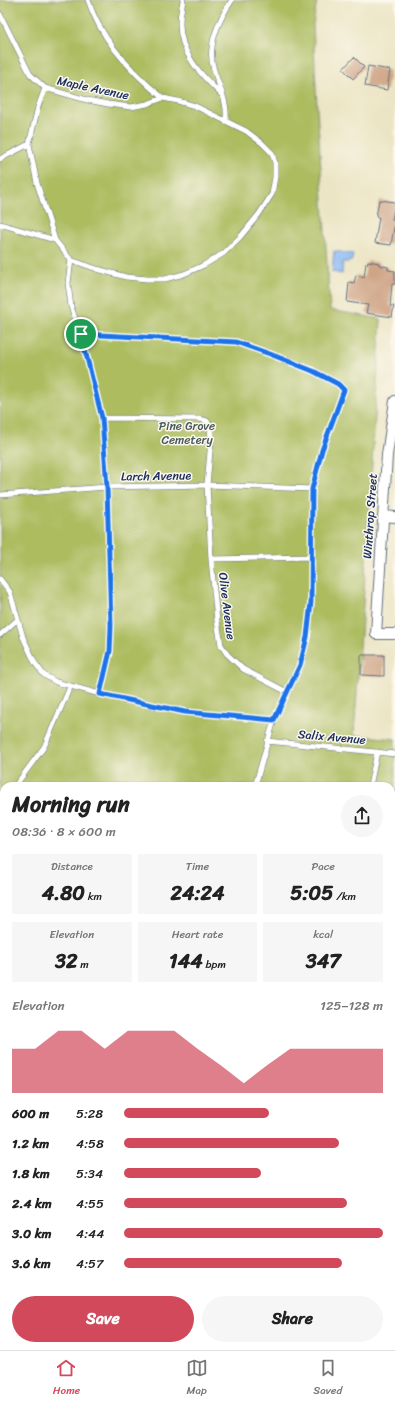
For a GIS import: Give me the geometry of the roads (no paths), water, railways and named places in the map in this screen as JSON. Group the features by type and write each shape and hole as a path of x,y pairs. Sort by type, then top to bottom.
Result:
{"street":[{"name":"Winthrop Street","path":"395,401 388,447 376,634 395,634"},
{"path":"383,516 395,516"}],"lane":[{"path":"0,14 30,74 45,88 38,107 29,144 36,183 55,240 71,260 126,277 165,279 184,274 204,265 224,253 241,236 259,214 272,194 275,177 275,163 272,153 262,142 226,120 195,106 163,98 144,83 107,39 94,16 88,0"},
{"path":"184,0 180,22 182,42 190,59 202,75 223,96"},
{"path":"226,120 227,110 213,68 211,53 214,38 222,17 232,0"},
{"name":"Maple Avenue","path":"45,88 87,100 131,107 147,104 163,98"},
{"path":"0,159 29,144"},
{"path":"0,224 55,240"},
{"path":"71,260 68,283 71,307 81,334 102,418 107,487 111,626 110,651 100,694"},
{"path":"81,334 236,342 313,371 338,384 344,390 322,450 312,489 311,602 307,637 300,665 274,720 256,782"},
{"name":"Olive Avenue","path":"102,418 207,421 210,426 211,440 207,484 217,621 221,645 227,654 242,669 287,692"},
{"name":"Larch Avenue","path":"0,495 107,487 207,484 312,489"},
{"path":"212,559 312,557"},
{"path":"0,579 10,592 17,620 35,663 44,675 56,682 100,694 185,712 274,720"},
{"path":"0,635 17,620"},
{"path":"18,782 44,747 70,687"},
{"name":"Salix Avenue","path":"267,741 395,754"},
{"path":"371,782 377,752"}],"water":[{"path":"334,251 353,254 352,261 343,262 342,274 332,272"}],"park label":[{"name":"Pine Grove Cemetery","path":"187,433"}]}
